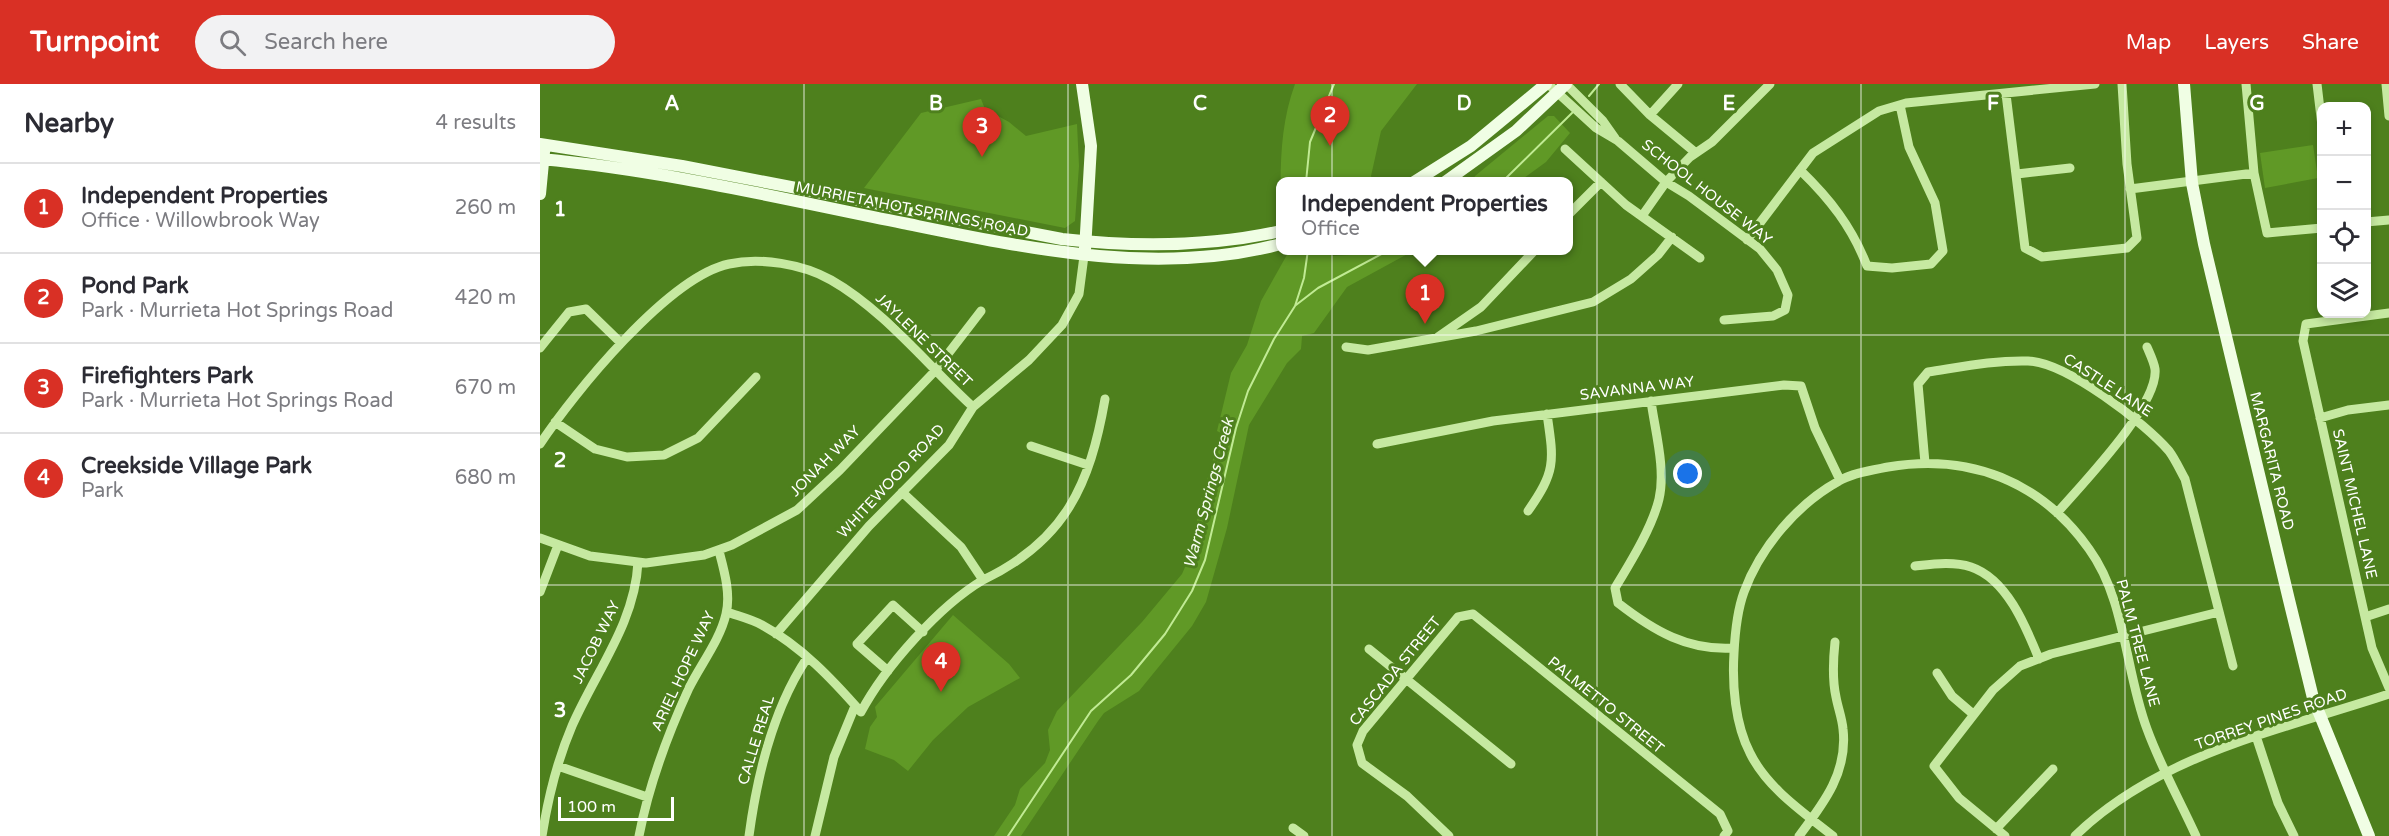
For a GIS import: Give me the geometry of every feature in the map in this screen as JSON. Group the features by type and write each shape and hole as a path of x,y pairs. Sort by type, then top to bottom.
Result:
{"main road":[{"name":"WHITEWOOD ROAD","path":"1082,84 1091,146 1084,256"},
{"name":"MARGARITA ROAD","path":"2184,84 2192,183 2227,343 2302,655 2320,717 2369,836"},
{"path":"1422,177 1472,146 1557,86"},
{"path":"1452,177 1516,130 1557,86"},
{"name":"MURRIETA HOT SPRINGS ROAD","path":"543,144 675,165 949,219 1085,242 1133,245 1195,242 1276,232"},
{"path":"540,194 543,144"},
{"name":"MURRIETA HOT SPRINGS ROAD","path":"542,159 670,177 943,231 1084,256 1195,256 1276,245"},
{"path":"670,177 674,172 685,172 738,182 747,179"}],"street":[{"path":"1620,84 1650,115 1696,153"},
{"path":"1650,115 1678,84"},
{"path":"1642,216 1666,182 1696,153 1712,142 1770,84"},
{"path":"1747,240 1814,153 1840,134 1879,111 1900,105 2095,84"},
{"path":"2006,94 2025,248 2042,257 2127,248 2137,238 2123,126 2122,84"},
{"path":"2246,84 2254,173 2267,233 2317,228"},
{"path":"2317,84 2319,102"},
{"path":"2386,84 2389,116"},
{"name":"SCHOOL HOUSE WAY","path":"1557,86 1596,128 1618,141 1666,182 1689,196 1760,249 1777,270 1788,295 1785,310 1763,318 1724,320"},
{"path":"1800,170 1845,219 1857,238 1867,266 1931,264 1943,251 1935,203 1909,147 1900,105"},
{"path":"1565,149 1642,216 1700,258"},
{"path":"2017,174 2070,168"},
{"path":"2130,189 2192,183 2254,173"},
{"path":"1573,210 1601,182"},
{"path":"2371,222 2389,220"},
{"path":"1346,346 1368,350 1476,332 1593,302 1631,279 1658,255 1672,237"},
{"path":"1436,338 1481,307 1530,255"},
{"name":"WHITEWOOD ROAD","path":"776,634 815,587 902,492 949,445 973,407 1029,360 1062,325 1079,294 1084,256"},
{"name":"JAYLENE STREET","path":"540,444 555,422 621,343 650,315 695,278 728,264 760,262 795,266 830,279 868,306 934,372 973,407"},
{"path":"540,348 569,312 586,309 621,343"},
{"name":"JONAH WAY","path":"540,538 590,556 638,562 704,555 719,551 797,510 840,470 934,372 981,311"},
{"name":"SAINT MICHEL LANE","path":"2389,313 2307,324 2303,341 2365,617 2378,664 2389,688"},
{"path":"2057,513 2134,419 2152,391 2155,369 2147,347"},
{"name":"CASTLE LANE","path":"1925,463 1918,384 1928,372 2030,361 2055,367 2134,419 2151,432 2171,454 2185,479 2233,666"},
{"path":"555,422 595,449 627,457 664,455 698,438 756,377"},
{"name":"SAVANNA WAY","path":"1377,444 1424,432 1547,414 1784,385 1801,386 1820,438 1840,480"},
{"path":"815,836 834,757 858,709 888,671 959,594 1014,565 1050,534 1072,506 1098,438 1105,399"},
{"path":"1651,401 1660,471 1659,499 1628,567 1615,588 1618,603 1662,634 1690,646 1734,648"},
{"path":"2320,418 2348,410 2389,405"},
{"path":"1527,511 1548,482 1552,460 1547,414"},
{"path":"1030,446 1088,465"},
{"name":"PALM TREE LANE","path":"1833,836 1770,782 1749,753 1737,712 1734,648 1743,593 1759,560 1781,530 1813,499 1840,480 1878,469 1925,463 1956,464 1993,473 2028,491 2057,513 2090,550 2108,581 2147,729 2195,834"},
{"path":"902,492 961,547 983,580"},
{"path":"540,592 558,545"},
{"name":"ARIEL HOPE WAY","path":"639,836 647,797 685,699 720,632 727,612 726,577 719,551"},
{"name":"JACOB WAY","path":"542,836 550,789 572,726 628,613 637,587 638,562"},
{"path":"1915,566 1945,563 1972,567 2000,587 2018,609 2039,658"},
{"path":"888,671 857,644 893,605 923,632"},
{"path":"2365,617 2389,609"},
{"path":"727,612 761,625 776,634 831,678 858,709"},
{"path":"2005,836 1959,798 1934,766 1994,690 2020,666 2039,658 2219,612"},
{"name":"PALMETTO STREET","path":"1458,617 1473,615 1720,814 1726,834"},
{"name":"CASCADA STREET","path":"1449,836 1407,796 1362,763 1357,745 1363,731 1458,617"},
{"path":"1799,836 1838,778 1843,758 1843,729 1835,695 1832,666 1835,642"},
{"path":"1369,649 1511,765"},
{"name":"CALLE REAL","path":"749,836 754,797 785,696 807,658"},
{"path":"1937,673 1952,696 1973,714"},
{"name":"TORREY PINES ROAD","path":"2075,836 2096,816 2140,787 2167,773 2256,736 2389,694"},
{"path":"2256,736 2278,803 2294,836"},
{"path":"558,766 647,797"},
{"path":"1996,829 2053,769"},
{"path":"1293,828 1304,836"},
{"path":"2184,836 2195,834"}],"green space":[{"path":"1295,84 1417,84 1381,131 1371,177 1281,177 1286,115"},
{"path":"981,99 985,109 1009,122 1026,136 1077,124 1079,166 1075,221 1065,228 864,188 921,113"},
{"path":"1548,116 1554,116 1570,133 1546,162 1525,177 1475,176"},
{"path":"2313,145 2317,178 2265,188 2260,153"},
{"path":"1287,255 1406,255 1347,287 1314,333 1302,336 1301,349 1287,363 1249,425 1227,528 1206,602 1192,626 1139,691 1104,713 1021,836 994,836 1015,805 1020,789 1045,763 1050,750 1048,730 1057,711 1142,622 1182,574 1193,549 1199,507 1221,433 1217,431 1231,373 1247,345 1261,301"},
{"path":"953,615 1009,664 1020,678 968,707 933,740 908,771 894,760 865,749 870,727 877,717 875,707"}],"waterway":[{"name":"Warm Springs Creek","path":"1306,177 1310,142 1334,84"},
{"path":"1589,96 1599,84"},
{"path":"1507,177 1573,112"},
{"name":"Warm Springs Creek","path":"1008,836 1091,711 1131,675 1165,634 1192,591 1205,560 1236,428 1248,391 1274,339 1295,306 1304,278 1307,255"},
{"path":"1296,305 1318,288 1380,255"}],"place":[{"name":"Pond Park","path":"1330,146"},
{"name":"Firefighters Park","path":"982,157"},
{"name":"Independent Properties","path":"1425,324"},
{"name":"Creekside Village Park","path":"941,692"}]}
